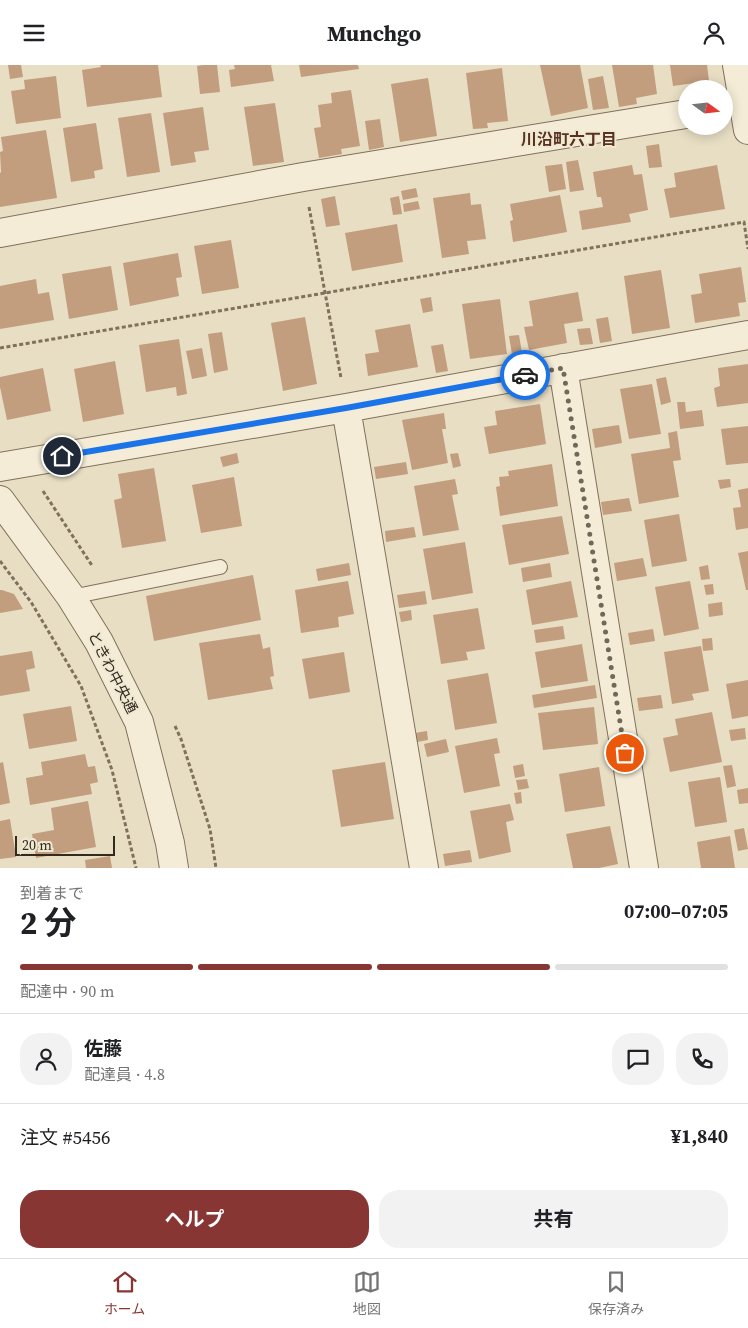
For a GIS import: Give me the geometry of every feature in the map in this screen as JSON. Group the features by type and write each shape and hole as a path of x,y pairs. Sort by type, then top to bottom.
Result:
{"street":[{"path":"737,65 741,111"},
{"path":"0,233 303,177 678,115"},
{"path":"0,467 346,408 748,335"},
{"path":"563,368 644,868"},
{"path":"346,408 424,868"},
{"name":"ときわ中央通","path":"0,499 71,597 99,642 139,722 170,843 174,868"}],"lane":[{"path":"71,597 220,567"}],"path":[{"path":"303,177 346,408"},
{"path":"0,348 744,222 748,249"},
{"path":"0,561 31,602 81,686 112,769 136,868"}],"building":[{"path":"8,65 21,65 23,77 10,79"},
{"path":"100,65 158,65 162,97 87,107 82,70 101,67"},
{"path":"217,65 220,92 200,94 197,66"},
{"path":"234,65 271,65 274,81 231,87 229,70 235,69"},
{"path":"299,65 358,65 359,69 301,77"},
{"path":"540,65 580,65 588,108 551,116"},
{"path":"612,65 653,65 657,94 636,98 637,104 619,107"},
{"path":"670,65 707,65 709,80 678,80 678,85 673,86"},
{"path":"502,68 508,121 487,123 488,128 473,129 466,73"},
{"path":"56,76 61,118 16,124 11,91 25,89 24,80"},
{"path":"603,76 609,108 593,110 588,79"},
{"path":"428,78 437,136 400,142 391,84"},
{"path":"351,90 360,146 341,149 342,154 319,158 314,128 321,127 318,105 332,103 331,93"},
{"path":"275,103 284,162 253,166 244,107"},
{"path":"203,107 209,150 194,152 196,162 171,166 163,113"},
{"path":"151,113 160,172 127,177 118,118"},
{"path":"380,119 384,147 369,150 365,121"},
{"path":"96,123 103,169 94,171 95,178 71,182 63,128"},
{"path":"46,130 57,198 0,207 0,152 3,151 1,137"},
{"path":"659,144 662,167 649,168 646,146"},
{"path":"578,160 584,190 570,192 566,162"},
{"path":"562,164 566,189 549,192 545,166"},
{"path":"632,165 634,175 642,174 648,210 629,214 631,222 582,230 579,211 603,207 601,197 597,197 593,172"},
{"path":"717,165 725,209 670,218 664,189 676,187 674,173"},
{"path":"416,188 418,197 403,200 401,191"},
{"path":"470,193 471,205 481,204 486,239 467,241 469,254 442,258 433,198"},
{"path":"560,195 567,232 513,242 510,221 513,220 510,204"},
{"path":"335,196 340,225 326,227 321,199"},
{"path":"399,196 402,214 393,215 390,198"},
{"path":"418,201 420,209 404,212 403,204"},
{"path":"397,224 403,262 352,271 345,233"},
{"path":"231,240 239,288 202,294 194,246"},
{"path":"178,253 182,277 176,278 179,296 130,306 123,263"},
{"path":"111,266 118,310 69,319 62,274"},
{"path":"741,267 746,302 738,303 740,316 695,323 691,295 702,293 699,274"},
{"path":"661,270 670,328 632,334 624,276"},
{"path":"36,279 38,294 49,292 54,320 0,329 0,286"},
{"path":"578,292 583,321 564,324 567,343 529,350 524,327 533,326 529,301"},
{"path":"431,297 433,311 423,313 420,299"},
{"path":"500,299 507,354 470,359 462,304"},
{"path":"305,317 317,384 283,391 271,323"},
{"path":"608,317 612,341 600,343 596,319"},
{"path":"410,324 418,367 368,376 365,354 379,352 375,330"},
{"path":"590,328 593,344 580,345 577,329"},
{"path":"222,332 228,370 214,373 208,334"},
{"path":"519,335 522,353 530,351 532,358 513,361 509,336"},
{"path":"179,339 187,394 177,396 176,387 146,392 139,345"},
{"path":"443,344 448,371 436,373 431,346"},
{"path":"202,348 207,376 192,379 186,351"},
{"path":"115,361 124,414 83,422 74,369"},
{"path":"748,364 748,403 717,407 714,388 720,386 718,368"},
{"path":"43,368 51,411 7,420 0,387 0,377"},
{"path":"666,377 671,402 661,405 656,379"},
{"path":"652,384 661,434 629,439 620,389"},
{"path":"677,402 685,402 686,412 702,410 704,426 680,429"},
{"path":"540,404 546,444 489,454 484,427 497,425 495,411"},
{"path":"444,413 446,429 442,429 448,463 412,470 402,420"},
{"path":"619,425 622,443 595,448 592,429"},
{"path":"748,426 748,463 726,465 721,429"},
{"path":"677,431 681,460 673,461 679,497 639,504 631,454 670,448 668,433"},
{"path":"237,453 239,463 223,467 220,457"},
{"path":"458,453 461,466 453,468 450,454"},
{"path":"406,462 408,474 376,479 374,467"},
{"path":"552,464 558,506 500,516 496,487 500,486 499,477 509,476 508,471"},
{"path":"154,468 166,541 122,548 114,500 122,498 118,474"},
{"path":"234,477 242,526 201,533 192,485"},
{"path":"455,479 458,494 452,495 459,530 423,536 414,486"},
{"path":"730,479 731,487 720,489 718,480"},
{"path":"748,488 748,528 736,530 733,508 741,507 738,490"},
{"path":"629,498 632,511 603,515 601,502"},
{"path":"679,514 687,561 652,567 644,520"},
{"path":"562,516 569,554 509,565 502,525"},
{"path":"414,527 416,537 386,542 385,531"},
{"path":"465,542 473,593 432,600 423,549"},
{"path":"748,551 748,590 746,590 738,553"},
{"path":"643,558 647,576 617,581 614,563"},
{"path":"349,563 351,575 318,581 316,569"},
{"path":"550,563 552,577 523,582 521,568"},
{"path":"708,565 710,579 701,580 699,567"},
{"path":"253,575 261,620 154,641 146,596"},
{"path":"348,581 354,614 338,617 339,627 301,633 295,590"},
{"path":"571,581 578,617 532,625 526,590"},
{"path":"690,581 699,629 664,636 655,587"},
{"path":"713,584 714,594 706,595 704,585"},
{"path":"0,590 14,594 23,609 0,613"},
{"path":"425,591 427,604 399,608 397,595"},
{"path":"722,602 723,615 709,617 708,604"},
{"path":"478,608 485,649 466,652 468,660 441,664 433,615"},
{"path":"411,610 412,620 401,622 399,612"},
{"path":"563,626 565,639 536,643 534,630"},
{"path":"653,629 655,641 630,645 628,633"},
{"path":"260,634 263,649 270,647 274,676 270,677 273,689 208,700 199,643"},
{"path":"712,638 713,650 703,651 702,639"},
{"path":"582,644 588,681 541,688 535,652"},
{"path":"701,646 709,691 692,694 694,700 672,704 664,652"},
{"path":"32,651 35,668 26,670 30,691 0,696 0,656"},
{"path":"344,652 350,692 309,699 302,659"},
{"path":"488,673 497,723 455,730 447,680"},
{"path":"748,680 748,716 732,719 726,684"},
{"path":"595,685 597,698 534,708 532,695"},
{"path":"661,695 663,708 639,711 637,698"},
{"path":"71,706 77,741 29,749 23,714"},
{"path":"594,707 598,744 543,750 538,713"},
{"path":"712,712 722,762 670,772 663,738 678,735 675,719"},
{"path":"745,728 746,739 731,741 729,730"},
{"path":"427,731 428,740 417,742 415,733"},
{"path":"497,738 500,753 494,754 500,786 464,793 455,746"},
{"path":"446,739 449,752 427,757 424,744"},
{"path":"85,754 88,767 95,766 98,782 90,784 92,794 30,805 26,778 43,775 41,762"},
{"path":"3,762 10,803 0,805 0,763"},
{"path":"385,762 394,819 341,827 332,770"},
{"path":"523,764 525,776 515,778 513,766"},
{"path":"732,765 736,786 727,788 723,766"},
{"path":"599,767 605,806 565,812 559,774"},
{"path":"720,777 727,822 695,827 688,782"},
{"path":"527,779 529,788 518,790 516,780"},
{"path":"748,788 748,803 739,804 737,790"},
{"path":"521,792 522,803 516,804 514,793"},
{"path":"88,801 96,847 36,858 32,834 54,830 51,808"},
{"path":"510,804 514,820 506,822 511,852 479,859 470,811"},
{"path":"10,819 16,857 0,859 0,821"},
{"path":"610,826 618,864 599,868 573,868 566,834"},
{"path":"744,828 748,849 738,851 734,830"},
{"path":"730,836 735,868 701,868 697,842"},
{"path":"470,850 472,862 445,866 443,854"},
{"path":"110,856 112,868 86,868 85,860"}],"way so far":[{"path":"525,375 563,368 625,753"}],"district":[{"name":"川沿町六丁目","path":"569,139"}],"route":[{"path":"62,456 346,408 525,375"}]}
